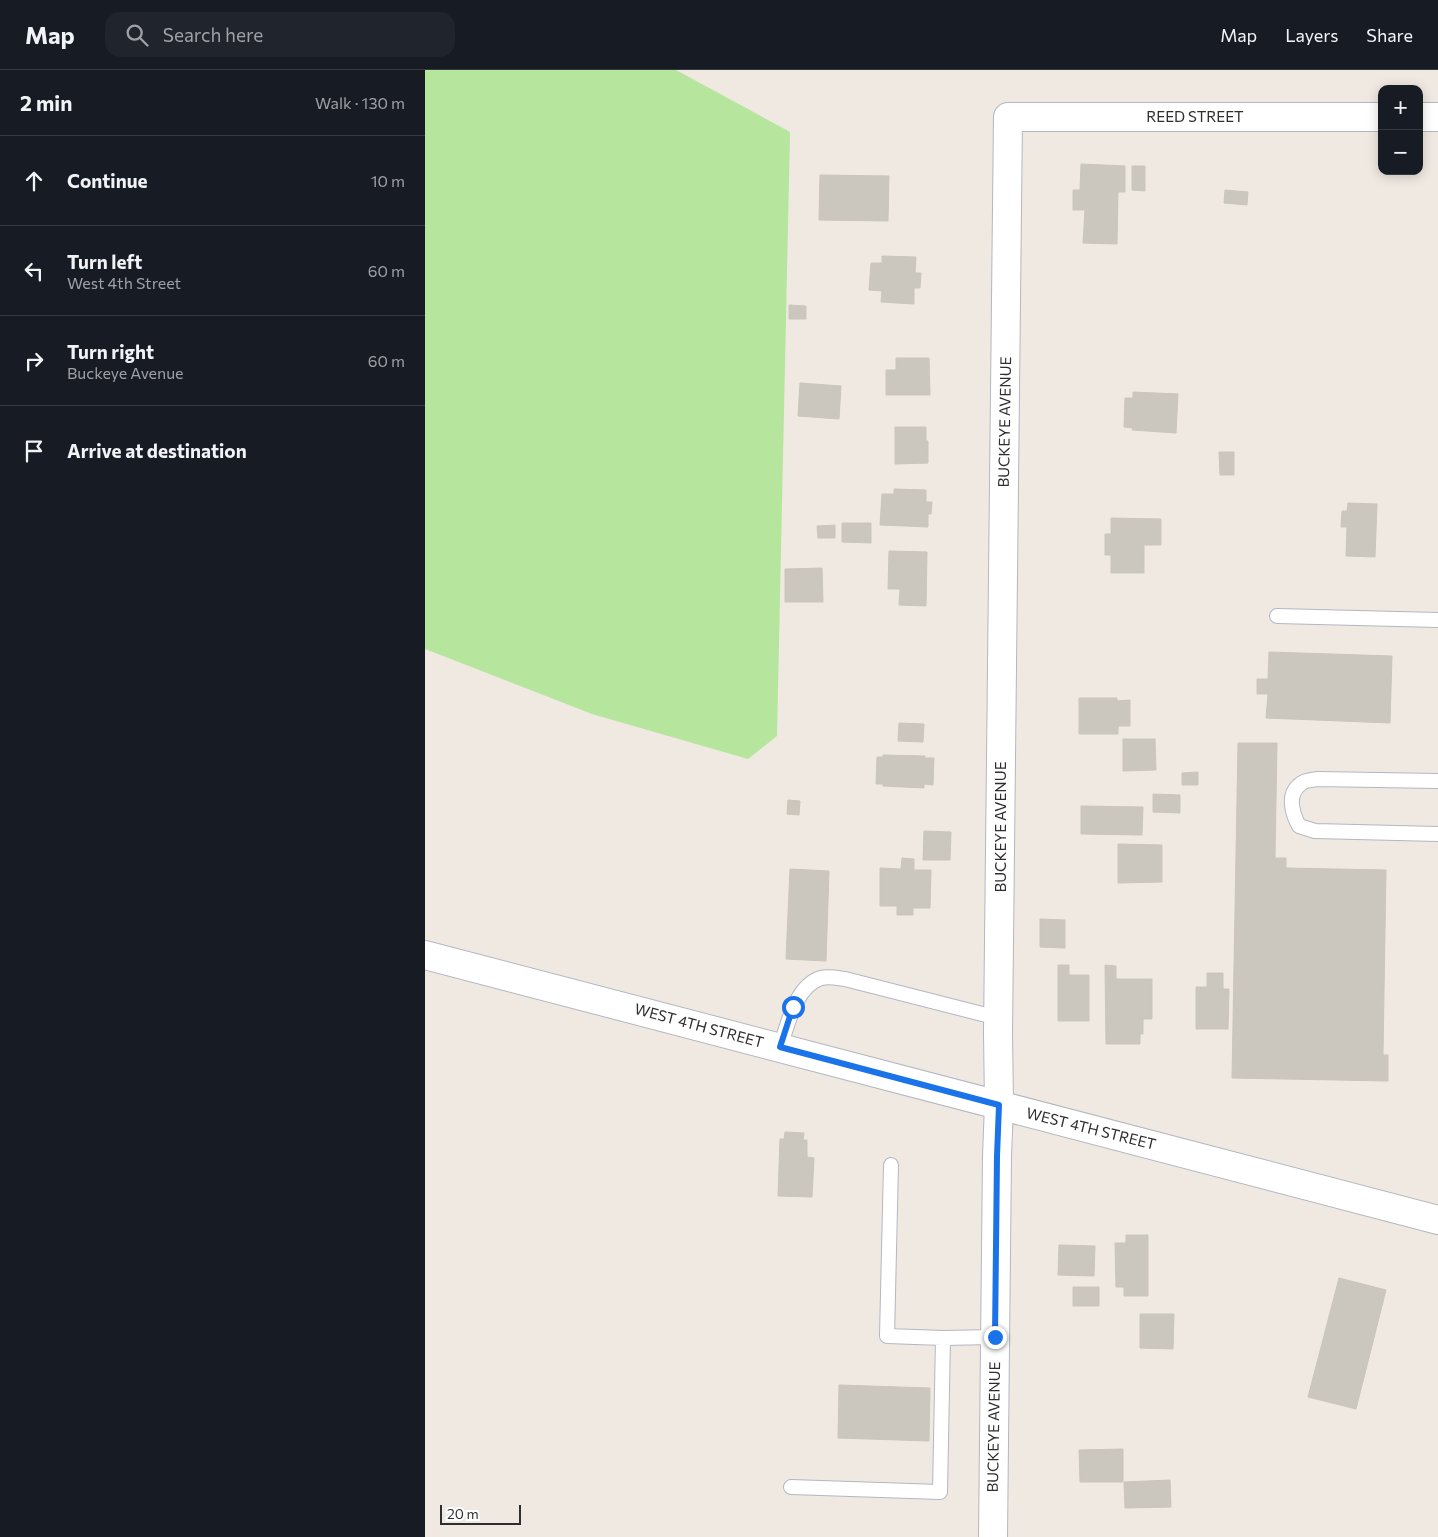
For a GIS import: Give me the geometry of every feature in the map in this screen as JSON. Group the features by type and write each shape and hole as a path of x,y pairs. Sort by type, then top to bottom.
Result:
{"street":[{"name":"REED STREET","path":"1008,117 1378,117"},
{"name":"BUCKEYE AVENUE","path":"993,1537 1008,117"},
{"path":"1423,117 1438,117"},
{"name":"WEST 4TH STREET","path":"425,955 1438,1220"}],"lane":[{"path":"1277,616 1438,620"},
{"path":"1438,782 1317,778 1302,782 1294,791 1291,804 1299,826 1315,831 1438,834"},
{"path":"780,1047 793,1007 807,985 823,978 845,978 998,1018"},
{"path":"891,1165 887,1336 995,1337"},
{"path":"791,1487 940,1492 943,1338"}],"green space":[{"path":"425,70 676,70 790,132 777,736 748,759 592,714 425,649"}],"building":[{"path":"1081,164 1125,166 1125,192 1118,192 1117,244 1083,243 1085,210 1073,210 1073,190 1080,190"},
{"path":"1132,166 1145,166 1145,191 1132,190"},
{"path":"820,175 889,176 888,221 819,220"},
{"path":"1225,190 1248,192 1247,205 1224,203"},
{"path":"882,256 916,257 915,273 921,273 920,288 914,288 914,304 881,302 882,291 869,290 871,263 882,263"},
{"path":"789,305 806,306 806,319 789,319"},
{"path":"896,358 929,358 930,395 886,395 886,370 896,370"},
{"path":"800,383 841,386 839,419 798,416"},
{"path":"1133,392 1178,394 1176,433 1132,430 1133,428 1124,427 1125,398 1133,398"},
{"path":"895,427 926,427 928,463 895,464"},
{"path":"1219,452 1234,452 1234,475 1220,475"},
{"path":"894,489 926,490 926,502 932,502 931,514 928,514 928,527 880,525 882,494 894,494"},
{"path":"1348,503 1377,504 1375,557 1346,556 1347,527 1341,527 1342,511 1347,511"},
{"path":"1111,518 1161,519 1161,545 1144,545 1144,573 1111,573 1111,555 1105,555 1105,534 1111,534"},
{"path":"842,523 871,523 871,543 842,542"},
{"path":"835,525 835,538 818,538 817,526"},
{"path":"889,551 927,552 926,606 899,605 900,589 888,589"},
{"path":"822,568 823,602 785,602 785,569"},
{"path":"1269,652 1392,656 1390,723 1266,718 1268,694 1257,694 1257,679 1268,679"},
{"path":"1079,698 1117,698 1117,701 1130,700 1130,726 1118,726 1118,734 1079,734"},
{"path":"899,723 924,724 923,742 898,741"},
{"path":"1123,739 1155,739 1156,770 1123,771"},
{"path":"1238,743 1277,743 1275,858 1286,858 1286,868 1386,870 1383,1055 1388,1055 1388,1081 1232,1078"},
{"path":"883,755 934,758 933,785 924,784 924,788 876,784 877,757 883,757"},
{"path":"1198,772 1198,785 1182,785 1182,773"},
{"path":"1153,794 1180,795 1180,813 1153,812"},
{"path":"788,800 800,801 799,815 787,814"},
{"path":"1081,806 1143,807 1142,835 1081,834"},
{"path":"924,831 951,832 950,860 923,860"},
{"path":"1118,844 1162,845 1162,882 1118,883"},
{"path":"902,858 914,859 914,870 931,870 930,908 913,908 913,915 897,915 897,906 880,906 880,868 901,869"},
{"path":"790,869 829,871 826,961 786,959"},
{"path":"1040,919 1065,920 1065,948 1040,947"},
{"path":"1058,965 1069,965 1069,975 1089,975 1089,1021 1058,1021"},
{"path":"1105,965 1116,966 1116,979 1152,979 1152,1019 1143,1019 1143,1034 1140,1034 1140,1044 1106,1044"},
{"path":"1207,973 1223,973 1223,989 1229,989 1228,1029 1196,1029 1196,987 1207,987"},
{"path":"785,1132 804,1133 803,1140 807,1140 807,1157 814,1158 812,1197 778,1196 780,1139 784,1139"},
{"path":"1126,1235 1148,1235 1148,1296 1124,1296 1124,1287 1116,1287 1115,1243 1126,1243"},
{"path":"1059,1245 1095,1246 1094,1276 1058,1275"},
{"path":"1339,1278 1386,1290 1356,1409 1308,1397"},
{"path":"1073,1287 1099,1287 1099,1306 1073,1306"},
{"path":"1140,1314 1174,1314 1173,1349 1140,1348"},
{"path":"839,1385 930,1388 929,1441 838,1438"},
{"path":"1123,1449 1123,1482 1080,1482 1079,1450"},
{"path":"1170,1480 1171,1507 1125,1508 1124,1482"}],"route":[{"path":"793,1007 780,1047 999,1105 995,1337"}]}
